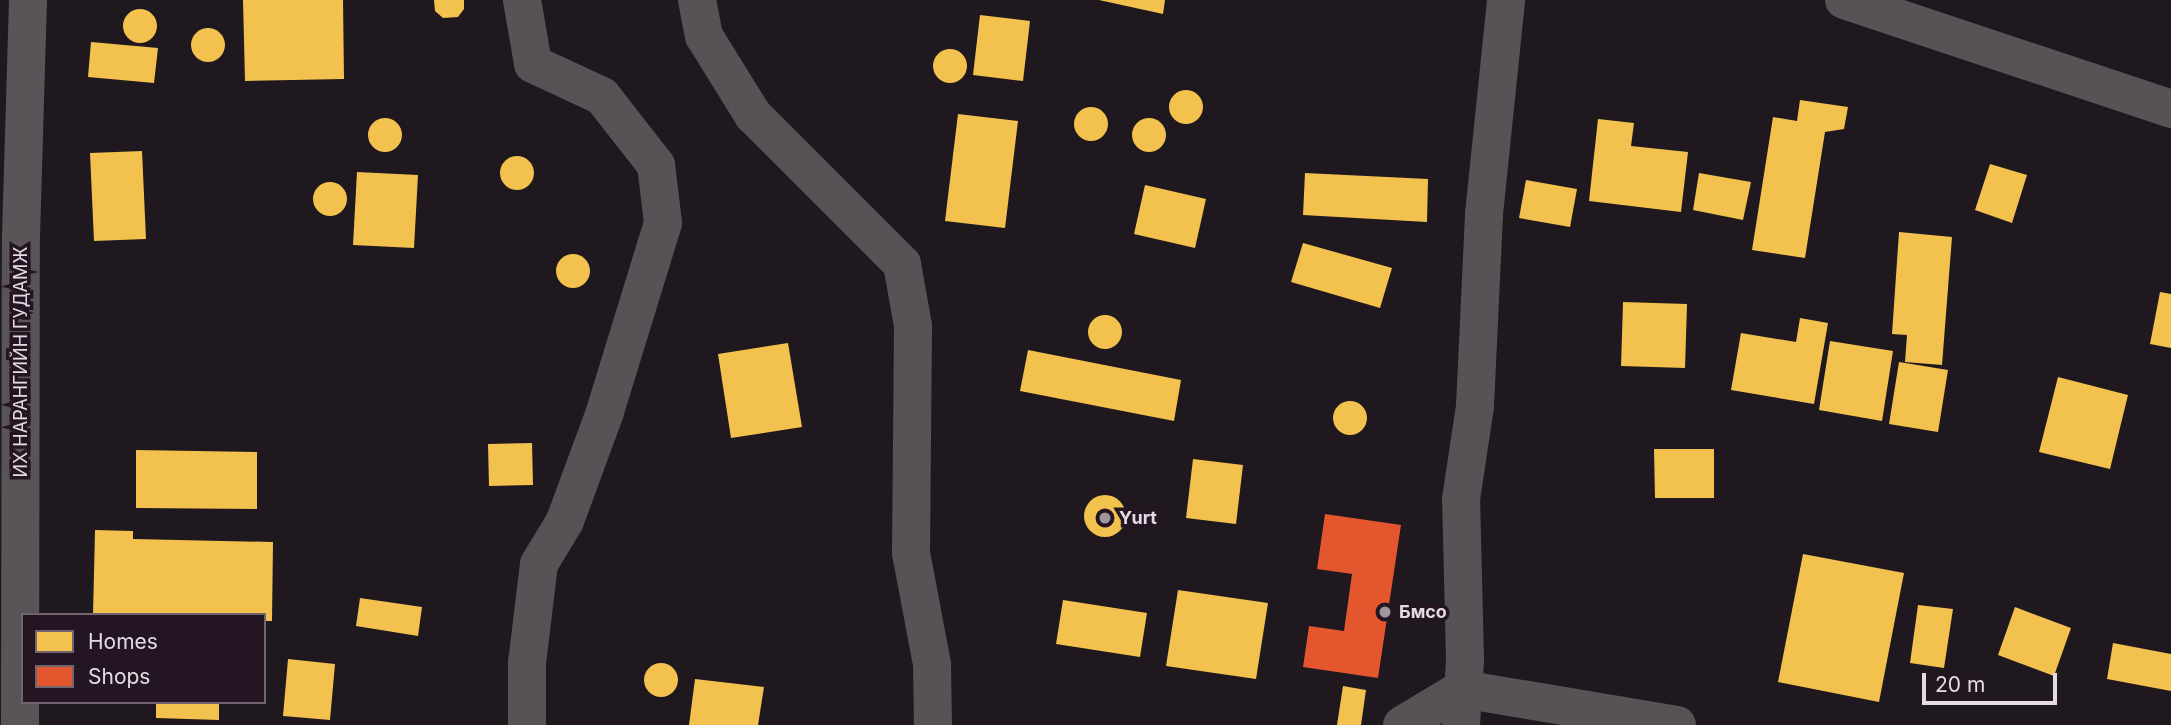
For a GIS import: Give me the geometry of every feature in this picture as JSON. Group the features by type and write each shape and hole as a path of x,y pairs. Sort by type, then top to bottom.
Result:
{"main road":[{"name":"ИХ НАРАНГИЙН ГУДАМЖ","path":"20,725 10,595 29,0"}],"street":[{"path":"522,0 533,64 602,96 656,165 663,223 601,424 565,522 539,564 527,663 527,725"},
{"path":"697,0 704,36 753,115 902,264 913,326 911,552 932,664 933,725"},
{"path":"1461,707 1461,499 1475,406 1484,214 1506,0"},
{"path":"1844,0 2171,108"},
{"path":"1402,725 1461,707 1677,725"}],"building: Homes":[{"path":"243,0 343,0 344,79 245,81"},
{"path":"434,0 464,0 464,9 458,17 443,18 435,11"},
{"path":"1099,0 1165,0 1163,14"},
{"path":"140,9 152,14 157,26 152,38 140,43 128,38 123,26 128,14"},
{"path":"980,15 1030,21 1023,81 973,75"},
{"path":"208,28 220,33 225,45 220,57 208,62 196,57 191,45 196,33"},
{"path":"91,42 158,48 154,83 88,77"},
{"path":"950,49 962,54 967,66 962,78 950,83 938,78 933,66 938,54"},
{"path":"1186,90 1198,95 1203,107 1198,119 1186,124 1174,119 1169,107 1174,95"},
{"path":"1800,100 1848,107 1844,129 1825,132 1805,258 1752,250 1773,117 1797,121"},
{"path":"1091,107 1103,112 1108,124 1103,136 1091,141 1079,136 1074,124 1079,112"},
{"path":"958,114 1018,121 1005,228 945,221"},
{"path":"385,118 397,123 402,135 397,147 385,152 373,147 368,135 373,123"},
{"path":"1149,118 1161,123 1166,135 1161,147 1149,152 1137,147 1132,135 1137,123"},
{"path":"1598,119 1634,123 1631,146 1688,152 1681,212 1589,201"},
{"path":"142,151 146,239 94,241 90,153"},
{"path":"517,156 529,161 534,173 529,185 517,190 505,185 500,173 505,161"},
{"path":"1990,164 2027,175 2012,223 1975,210"},
{"path":"357,172 418,175 414,248 353,245"},
{"path":"1305,173 1428,179 1427,222 1303,215"},
{"path":"1699,173 1751,182 1743,220 1693,210"},
{"path":"1526,180 1577,189 1570,227 1519,218"},
{"path":"330,182 342,187 347,199 342,211 330,216 318,211 313,199 318,187"},
{"path":"1145,185 1206,199 1195,248 1134,234"},
{"path":"1899,232 1952,237 1942,365 1905,362 1907,335 1892,334"},
{"path":"1303,243 1392,268 1380,308 1291,282"},
{"path":"573,254 585,259 590,271 585,283 573,288 561,283 556,271 561,259"},
{"path":"2160,292 2171,294 2171,348 2150,344"},
{"path":"1623,302 1687,304 1685,368 1621,366"},
{"path":"1105,315 1117,320 1122,332 1117,344 1105,349 1093,344 1088,332 1093,320"},
{"path":"1800,318 1828,323 1814,404 1731,390 1741,333 1796,342"},
{"path":"1830,341 1893,351 1882,421 1819,410"},
{"path":"788,343 802,427 731,438 718,354"},
{"path":"1028,350 1181,380 1174,421 1020,391"},
{"path":"1899,362 1948,370 1938,432 1889,424"},
{"path":"2058,377 2128,395 2110,469 2039,452"},
{"path":"1350,401 1362,406 1367,418 1362,430 1350,435 1338,430 1333,418 1338,406"},
{"path":"532,443 533,485 489,486 488,444"},
{"path":"1654,449 1714,449 1714,498 1655,498"},
{"path":"136,450 257,452 257,509 136,508"},
{"path":"1193,459 1243,465 1236,524 1186,518"},
{"name":"Yurt","path":"1105,495 1120,501 1126,516 1120,531 1105,537 1090,531 1084,516 1090,501"},
{"path":"95,530 133,531 133,539 273,542 272,621 266,621 266,613 93,613"},
{"path":"1803,554 1904,573 1879,702 1778,682"},
{"path":"1178,590 1268,603 1256,679 1166,666"},
{"path":"360,598 422,607 418,636 356,626"},
{"path":"1063,600 1147,613 1140,657 1056,644"},
{"path":"1918,605 1953,609 1944,668 1910,663"},
{"path":"2015,607 2071,628 2054,676 1998,655"},
{"path":"2113,643 2171,654 2171,691 2107,679"},
{"path":"288,659 335,664 330,720 283,716"},
{"path":"661,663 673,668 678,680 673,692 661,697 649,692 644,680 649,668"},
{"path":"695,679 764,687 758,725 689,725"},
{"path":"1343,686 1366,690 1361,725 1337,725"},
{"path":"156,704 219,704 219,720 156,718"}],"building: Shops":[{"path":"1325,514 1401,525 1378,678 1303,667 1309,626 1344,631 1352,574 1317,569"}],"place":[{"name":"Yurt","path":"1105,518"},
{"name":"Бмсо","path":"1385,612"}]}
